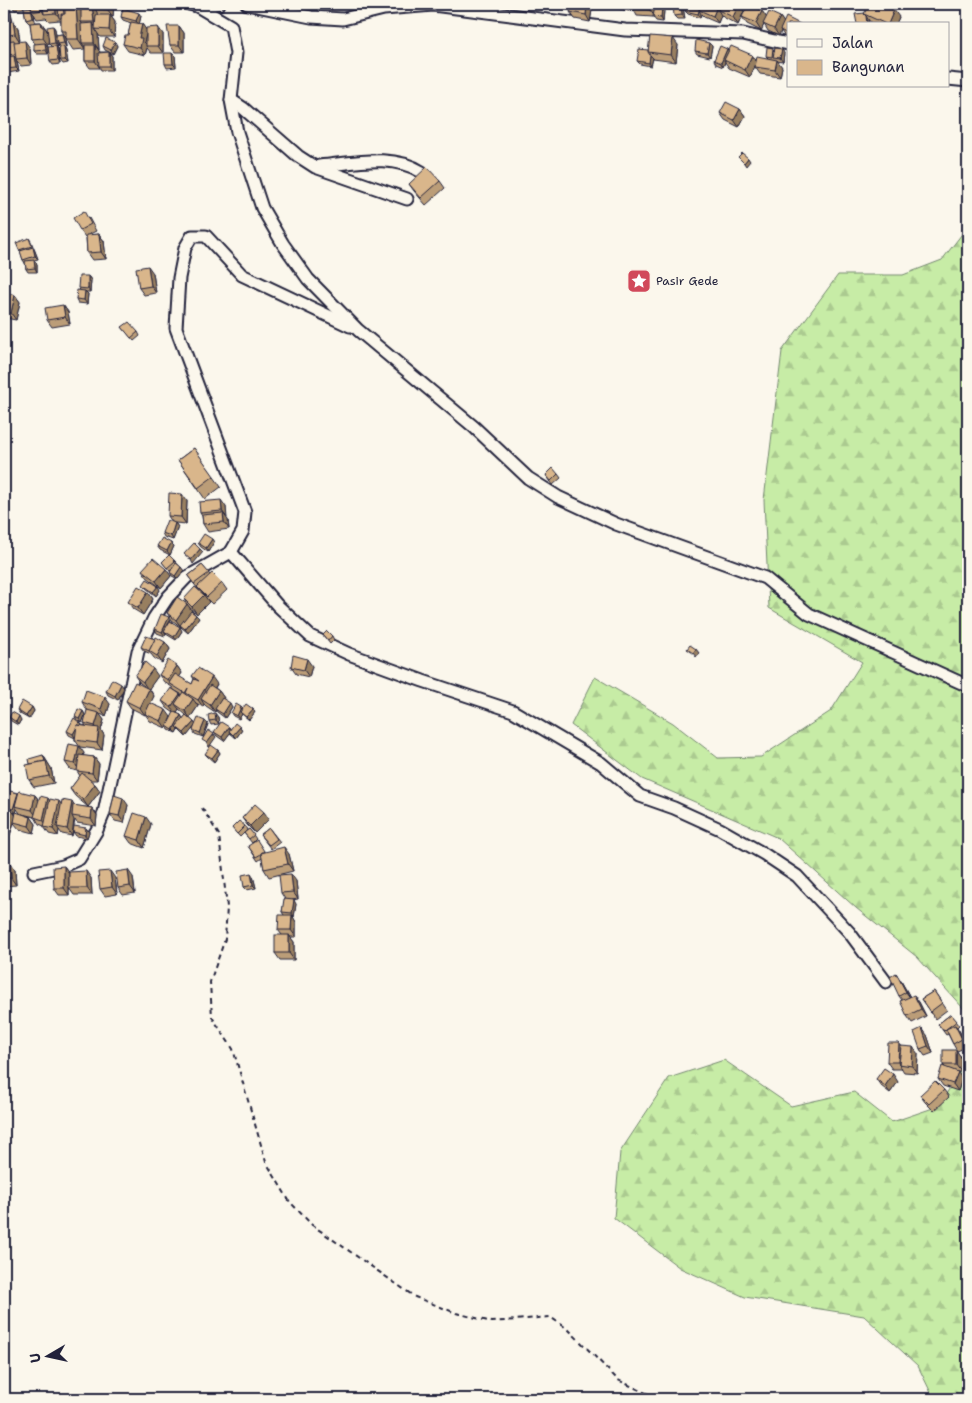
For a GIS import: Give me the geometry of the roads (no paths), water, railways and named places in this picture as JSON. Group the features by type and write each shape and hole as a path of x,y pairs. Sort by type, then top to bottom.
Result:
{"street":[{"path":"193,5 219,4"},
{"path":"248,4 311,17 343,19 384,9 433,5 625,30 743,34 787,44"},
{"path":"193,5 231,26 236,53 231,100 237,132 262,208 283,244 308,279 358,330 474,427 528,478 558,497 616,524 765,578 808,614 968,686"},
{"path":"950,79 968,82"},
{"path":"231,100 255,118 298,156 315,167 406,198"},
{"path":"315,167 394,160 411,165 422,172"},
{"path":"34,872 63,866 79,859 86,849 104,813 138,651 154,618 168,597 187,576 231,552 243,531 245,512 176,328 179,278 184,248 192,236 206,236 242,275 358,330"},
{"path":"231,552 277,605 310,636 423,681 513,711 600,764 640,796 674,808 720,829 764,854 797,876 849,932 886,982"}],"place":[{"name":"Pasir Gede","path":"639,281"}]}
